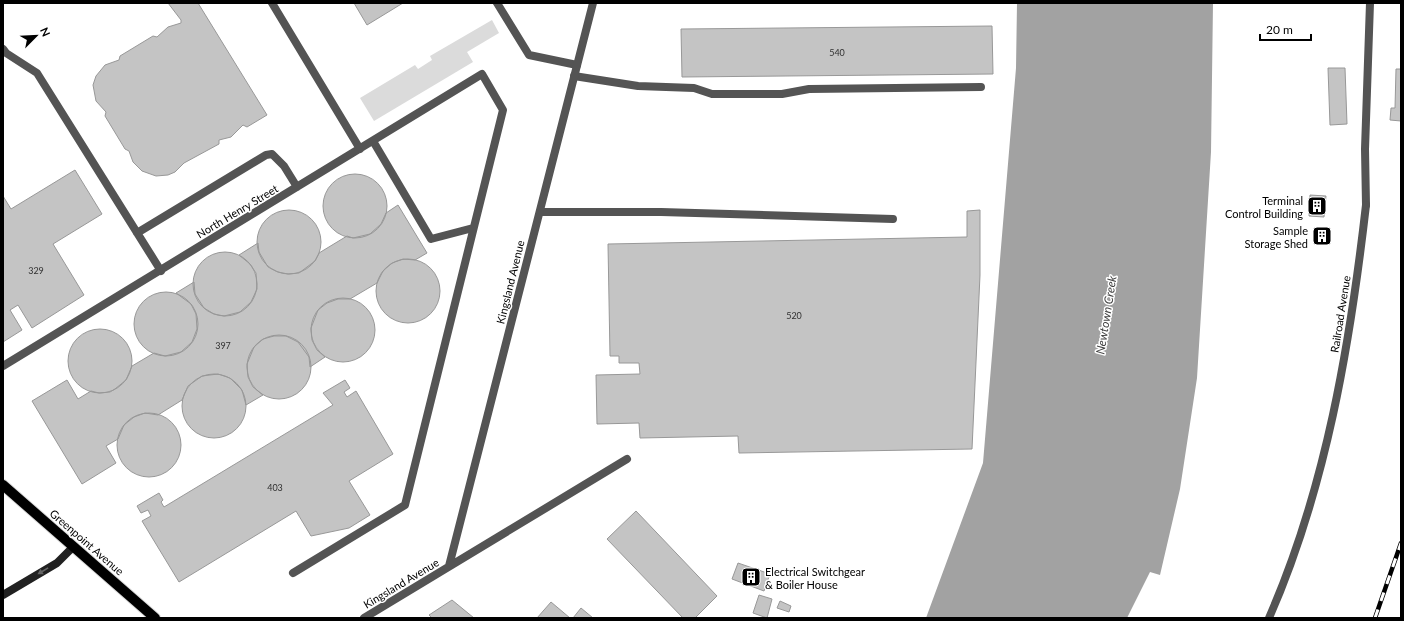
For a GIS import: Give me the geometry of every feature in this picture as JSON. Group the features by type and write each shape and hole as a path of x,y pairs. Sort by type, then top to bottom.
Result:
{"main road":[{"name":"Greenpoint Avenue","path":"3,485 155,618"},
{"path":"3,595 57,563 73,547"}],"street":[{"path":"272,3 360,149"},
{"path":"497,3 529,55 577,65"},
{"name":"Kingsland Avenue","path":"449,566 593,3"},
{"name":"Railroad Avenue","path":"1269,618 1294,557 1322,463 1349,332 1366,205 1365,149 1370,3"},
{"path":"3,49 6,53 37,73 161,271"},
{"name":"North Henry Street","path":"3,366 482,74 503,110 473,228"},
{"path":"574,76 638,86 694,88 712,94 782,94 809,89 981,87"},
{"path":"294,573 405,505 473,228 431,239 373,141"},
{"path":"137,233 266,155 272,154 278,158 297,187"},
{"path":"540,212 661,212 893,219"},
{"name":"Kingsland Avenue","path":"364,618 627,460"}],"shaded area":[{"path":"492,20 499,33 467,52 473,62 374,121 360,98 415,65 418,69 432,60 430,56"}],"water":[{"name":"Newtown Creek","path":"1017,3 1213,3 1211,152 1197,378 1180,489 1160,575 1150,572 1127,618 926,618 983,463 1016,68"}],"building":[{"path":"168,3 198,3 267,115 247,127 243,125 231,137 219,140 219,144 184,163 175,172 168,175 156,176 142,171 133,162 129,151 125,149 105,116 106,112 96,101 93,85 96,76 105,65 119,60 120,56 153,36 157,37 168,27 181,23 181,20"},
{"path":"354,3 403,3 367,25"},
{"path":"992,26 993,74 682,77 681,29"},
{"path":"1328,68 1345,68 1347,124 1330,125"},
{"path":"1396,69 1401,69 1401,121 1390,120 1391,108 1395,108"},
{"path":"75,170 102,214 53,244 84,295 32,328 18,305 10,310 22,330 3,342 3,196 11,209"},
{"path":"355,174 373,180 381,188 387,206 381,224 373,232 355,238 337,232 329,224 323,206 329,188 337,180"},
{"name":"Terminal Control Building","path":"1310,195 1326,196 1324,217 1309,216"},
{"path":"398,205 427,253 415,260 403,259 392,263 383,271 377,283 350,299 338,299 327,303 318,310 311,328 312,340 317,350 325,357 310,367 309,357 298,342 286,336 274,336 263,339 254,347 247,364 248,377 253,387 263,395 246,405 242,390 230,378 218,374 202,376 188,386 182,400 158,415 145,413 134,417 124,425 118,439 106,446 116,463 82,484 32,401 67,380 78,399 91,391 99,393 110,392 126,380 132,366 154,353 165,356 181,352 192,342 197,329 196,314 191,304 176,293 194,282 195,294 204,308 214,314 224,316 240,312 251,302 257,289 256,273 250,264 239,255 258,243 259,252 268,267 278,272 288,274 299,273 315,261 319,253 347,236 353,238 370,234 381,224 386,213"},
{"path":"289,210 307,216 315,224 321,242 315,260 307,268 289,274 271,268 263,260 257,242 263,224 271,216"},
{"path":"980,210 980,275 972,449 739,453 738,436 640,438 639,423 597,424 596,375 640,374 639,363 619,363 619,356 610,356 608,244 967,237 967,211"},
{"name":"Sample Storage Shed","path":"1318,229 1327,230 1326,243 1317,243"},
{"path":"225,252 243,258 251,266 257,284 251,302 243,310 225,316 207,310 199,302 193,284 199,266 207,258"},
{"path":"408,259 426,265 434,273 440,291 434,309 426,317 408,323 390,317 382,309 376,291 382,273 390,265"},
{"path":"166,292 184,298 192,306 198,324 192,342 184,350 166,356 148,350 140,342 134,324 140,306 148,298"},
{"path":"343,298 361,304 369,312 375,330 369,348 361,356 343,362 325,356 317,348 311,330 317,312 325,304"},
{"path":"100,329 118,335 126,343 132,361 126,379 118,387 100,393 82,387 74,379 68,361 74,343 82,335"},
{"path":"279,335 297,341 305,349 311,367 305,385 297,393 279,399 261,393 253,385 247,367 253,349 261,341"},
{"path":"214,374 232,379 237,383 241,388 246,406 241,424 237,429 232,433 214,438 196,433 191,429 187,424 182,406 187,388 191,383 196,379"},
{"path":"345,380 350,388 344,392 347,397 356,391 393,454 349,481 370,515 349,528 311,536 296,511 179,582 142,521 151,516 148,510 141,513 137,506 159,493 163,500 161,502 164,507 333,405 323,393"},
{"path":"149,413 167,419 175,427 181,445 175,463 167,471 149,477 131,471 123,463 117,445 123,427 131,419"},
{"path":"636,511 717,596 695,618 683,618 607,539"},
{"name":"Electrical Switchgear & Boiler House","path":"738,563 770,574 764,591 732,579"},
{"path":"759,595 772,599 767,618 753,613"},
{"path":"452,600 474,618 432,618 429,615"},
{"path":"780,601 791,606 789,612 777,608"},
{"path":"551,602 570,618 537,618"},
{"path":"581,608 593,618 573,618"}],"railway":[{"path":"1375,618 1401,543"}],"place":[{"name":"Terminal Control Building","path":"1317,206"},
{"name":"Sample Storage Shed","path":"1322,236"},
{"name":"Electrical Switchgear & Boiler House","path":"751,577"}]}
